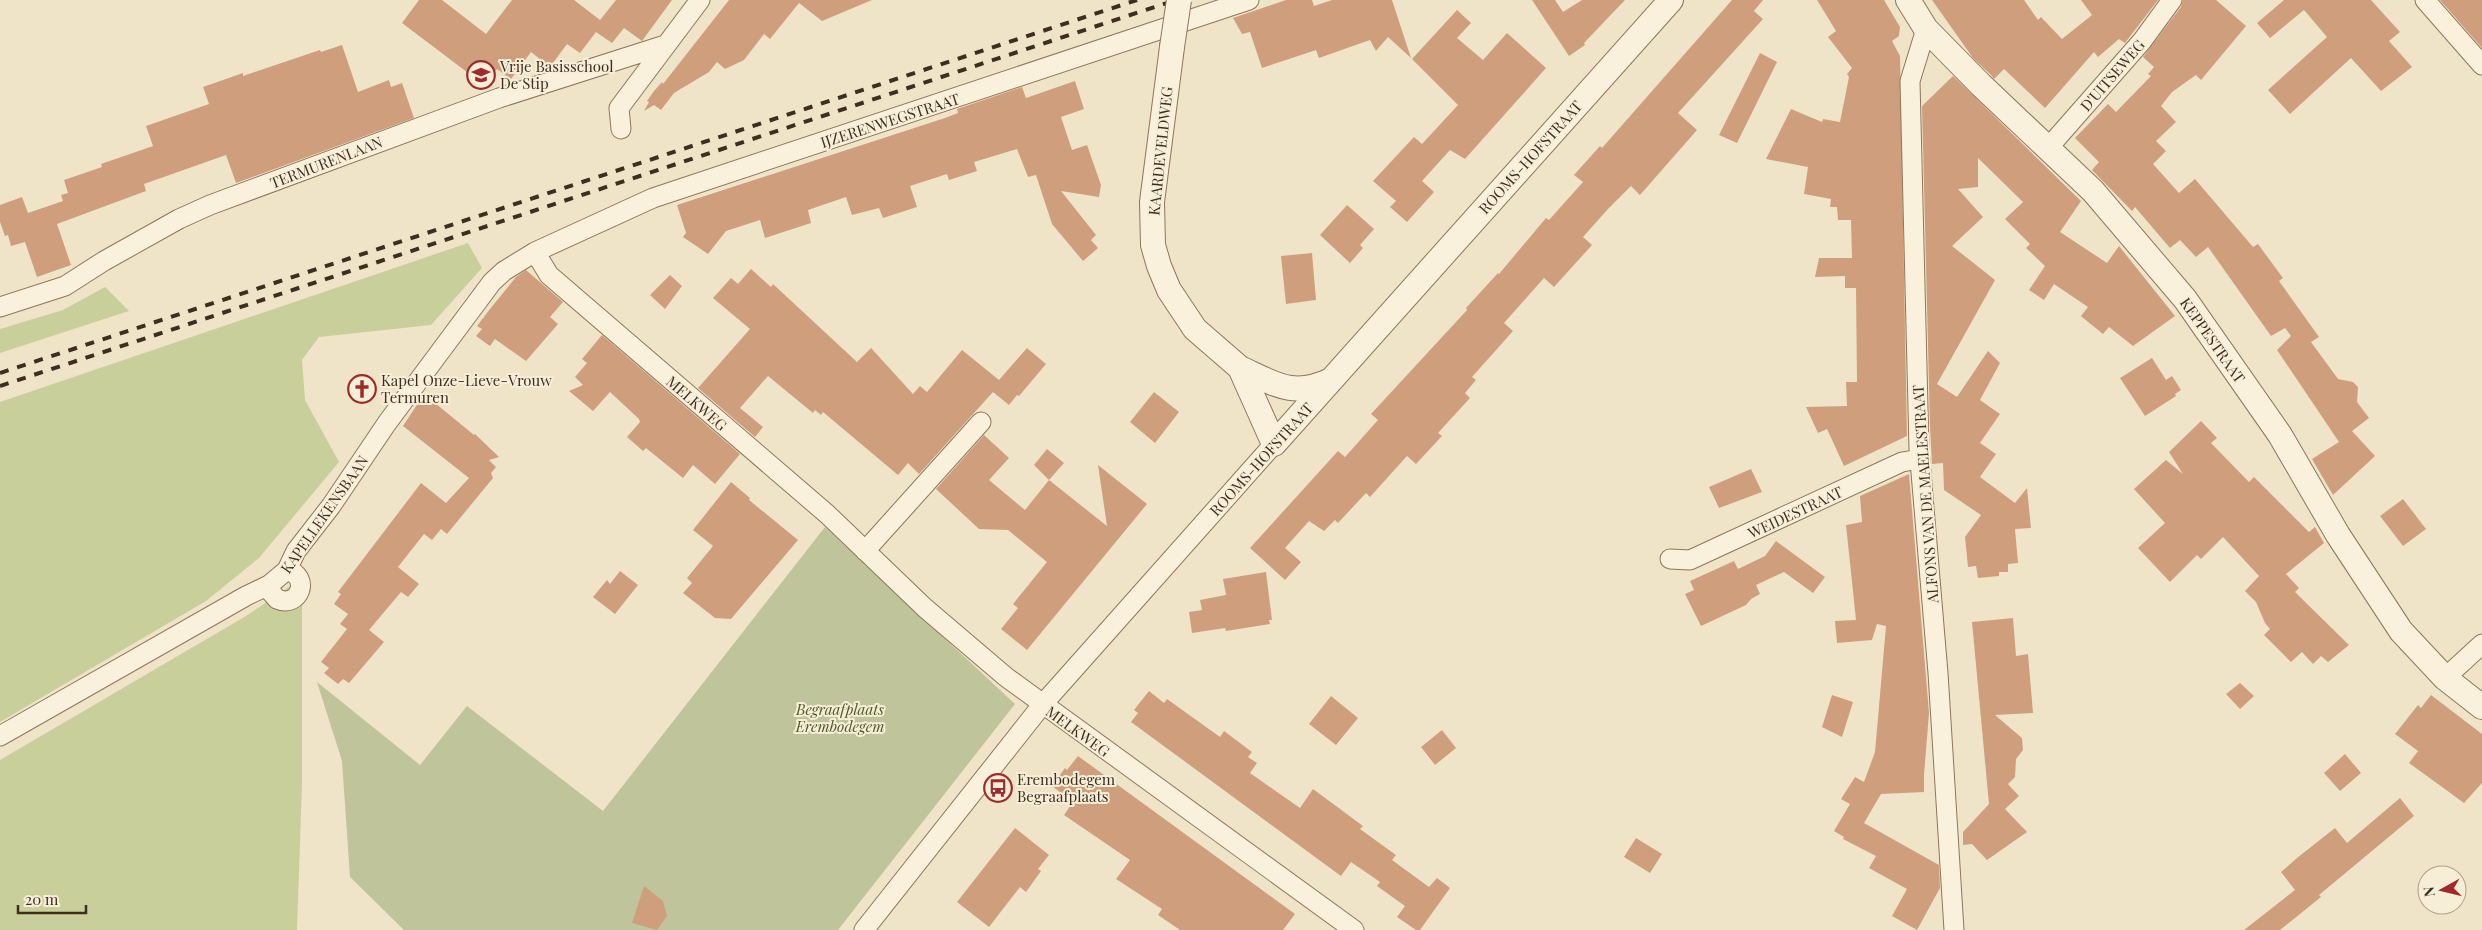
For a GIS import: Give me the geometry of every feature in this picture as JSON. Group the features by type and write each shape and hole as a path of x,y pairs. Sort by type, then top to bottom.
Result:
{"street":[{"path":"621,129 618,108 700,0"},
{"name":"KAARDEVELDWEG","path":"1179,0 1152,202 1153,245 1169,290 1195,329 1240,368 1274,444"},
{"name":"IJZERENWEGSTRAAT","path":"535,252 653,198 1249,0"},
{"name":"ROOMS-HOFSTRAAT","path":"864,930 1042,705 1671,0"},
{"name":"KEPPESTRAAT","path":"1908,0 1926,29 2114,214 2184,298 2280,435 2338,535 2401,631 2445,678 2482,707"},
{"name":"D'UITSEWEG","path":"2048,148 2142,41 2172,0"},
{"path":"2425,0 2482,65"},
{"name":"ALFONS VAN DE MAELESTRAAT","path":"1926,29 1910,81 1920,459 1938,673 1950,928"},
{"name":"TERMURENLAAN","path":"0,307 65,286 104,260 179,219 210,205 448,116 665,45"},
{"name":"MELKWEG","path":"535,252 548,275 827,514 925,608 1006,677 1354,930"},
{"name":"KAPELLEKENSBAAN","path":"0,736 246,596 269,585 287,570 296,551 332,506 387,423 492,282 504,270 535,252"},
{"path":"1240,368 1282,388 1315,388 1331,380"},
{"path":"865,551 981,422"},
{"name":"WEIDESTRAAT","path":"1670,559 1690,560 1902,462 1920,459"},
{"path":"269,585 270,591 276,599 287,602 297,597 301,582 296,574 287,570"},
{"path":"2445,678 2482,644"}],"green space":[{"path":"468,243 482,268 431,325 319,337 302,360 305,400 339,462 259,558 206,601 0,722 0,402"},
{"path":"105,287 129,311 0,353 0,329 63,310"},
{"name":"Begraafplaats Erembodegem","path":"825,527 1015,704 838,930 404,930 350,877 342,761 317,682 420,765 467,706 603,811"},
{"path":"302,578 302,785 297,930 0,930 0,760 246,616"}],"building":[{"path":"419,0 442,0 486,34 512,0 574,0 600,20 616,0 672,0 642,41 624,28 612,43 596,32 580,53 567,44 550,67 531,52 511,79 497,69 484,85 402,23"},
{"path":"729,0 872,0 822,21 799,3 770,39 764,34 744,60 725,69 717,62 709,72 674,93 661,110 654,105 644,111 649,102 647,101 654,91 662,82 663,84"},
{"path":"1286,0 1312,0 1314,6 1332,0 1392,0 1411,58 1388,37 1376,51 1370,40 1319,58 1316,50 1262,68 1250,32 1242,34 1233,18"},
{"path":"1532,0 1555,0 1563,12 1582,0 1625,0 1584,43 1585,45 1569,56"},
{"path":"1732,0 1763,0 1754,11 1763,19 1678,113 1697,130 1640,195 1631,186 1608,209 1583,237 1592,245 1554,287 1544,278 1504,323 1513,331 1472,377 1476,380 1465,393 1470,398 1438,433 1442,436 1416,464 1407,456 1370,497 1366,493 1338,523 1335,520 1324,531 1309,521 1285,548 1301,562 1285,580 1250,548 1338,451 1345,457 1378,420 1371,414 1467,310 1466,308 1499,274 1546,218 1549,220 1583,182 1574,175 1600,146 1602,148"},
{"path":"1817,0 1884,0 1900,27 1899,36 1892,41 1900,56 1907,436 1844,466 1827,429 1818,433 1806,407 1847,406 1846,382 1857,382 1856,288 1845,288 1845,276 1815,277 1819,258 1852,258 1851,220 1838,220 1837,207 1830,207 1831,199 1804,194 1808,167 1766,159 1791,109 1822,122 1823,119 1840,122 1849,77 1847,74 1852,68 1828,37 1836,31"},
{"path":"1932,0 2024,0 2038,20 2041,17 2062,39 2092,15 2081,0 2158,0 2125,43 2119,39 2098,57 2094,52 2045,108 2004,69 1994,79 1973,58"},
{"path":"2183,0 2216,0 2246,26 2201,80 2196,75 2172,92 2161,106 2176,122 2156,141 2166,151 2153,164 2179,193 2195,179 2253,247 2258,244 2283,278 2279,281 2319,337 2311,342 2338,379 2353,382 2358,387 2357,402 2369,418 2352,431 2375,456 2333,495 2312,459 2339,442 2277,350 2291,336 2285,328 2271,336 2208,247 2196,257 2180,240 2170,248 2135,207 2132,211 2092,170 2099,162 2075,138 2108,104 2116,112 2151,76 2148,74 2154,67 2143,57 2181,7"},
{"path":"2284,0 2371,0 2400,32 2389,41 2412,67 2381,91 2351,58 2290,114 2268,90 2327,37 2304,10 2270,38 2257,23"},
{"path":"2440,0 2482,0 2482,48"},
{"path":"1457,10 1471,23 1457,38 1483,60 1507,33 1546,68 1465,159 1450,150 1422,181 1434,192 1407,222 1390,207 1396,201 1373,181 1414,137 1422,144 1458,105 1412,59"},
{"path":"342,45 358,92 389,80 391,87 402,83 414,118 236,183 226,155 144,184 146,191 57,224 71,265 37,277 25,242 11,246 8,235 5,236 0,222 0,205 22,197 28,213 63,201 61,195 68,193 64,180 102,167 101,164 153,146 146,126 209,104 203,87 243,73 243,76 320,50 321,52"},
{"path":"1760,53 1777,62 1737,143 1719,135"},
{"path":"1953,76 2081,201 2060,232 2107,263 2119,246 2175,316 2133,346 2109,327 2103,334 2081,316 2088,307 2054,284 2044,300 2029,290 2045,266 2026,248 2030,244 2005,219 2023,202 1978,158 1978,187 1958,189 1983,217 1952,246 1995,280 1937,384 1957,397 1988,351 2000,363 1980,400 2000,414 1980,443 1996,454 1980,477 2015,503 2027,488 2031,528 2015,529 2018,563 2008,564 2008,572 1999,572 1999,576 1978,578 1976,566 1968,567 1965,537 1981,515 1944,490 1943,463 1932,464 1930,426 1922,106"},
{"path":"1075,81 1084,109 1061,117 1072,150 1087,145 1101,185 1099,197 1061,191 1096,235 1091,240 1098,248 1083,261 1052,224 1036,175 1028,177 1017,149 974,162 977,171 949,180 947,174 910,186 917,207 883,218 879,208 852,215 846,197 808,210 811,223 765,238 760,220 726,231 708,254 683,237 686,233 677,205 945,118 958,113 957,109 1022,87 1026,98"},
{"path":"1347,205 1374,229 1360,245 1363,248 1350,263 1320,235"},
{"path":"1312,253 1316,300 1286,304 1281,256"},
{"path":"751,269 771,287 773,284 857,362 871,348 913,394 920,386 927,392 962,350 999,380 1027,348 1046,364 1009,405 993,392 919,474 908,463 898,475 823,412 821,415 815,410 813,413 768,376 740,408 763,427 755,437 698,388 750,329 713,298 731,278 738,284"},
{"path":"526,270 563,302 550,317 558,324 526,361 495,339 490,346 476,336 482,329 477,326 516,277"},
{"path":"670,275 682,286 665,309 650,295"},
{"path":"602,335 740,454 715,484 693,465 683,478 646,448 643,451 627,437 640,422 639,419 610,392 593,411 569,391 583,385 575,377 587,363 582,359"},
{"path":"2152,358 2166,380 2172,376 2181,390 2175,394 2176,396 2145,416 2120,378"},
{"path":"1154,392 1179,412 1155,443 1130,422"},
{"path":"424,394 475,434 499,457 489,460 496,467 491,473 493,478 447,534 441,529 432,540 424,534 398,567 419,584 408,597 401,592 369,630 384,642 349,683 343,679 338,684 324,673 329,668 321,662 347,629 340,624 348,614 334,604 341,594 338,592 421,483 446,503 469,478 403,426"},
{"path":"2201,421 2217,438 2211,443 2249,482 2254,477 2309,532 2315,527 2324,543 2286,574 2299,588 2295,592 2349,645 2328,662 2321,656 2313,664 2302,652 2291,662 2264,635 2270,629 2265,623 2256,602 2245,591 2259,576 2223,537 2201,559 2197,555 2170,582 2138,548 2165,523 2134,489 2166,460 2183,474 2169,452"},
{"path":"984,435 1009,458 989,480 1025,510 1049,480 1107,526 1098,465 1147,504 1027,650 1001,629 1018,608 1013,604 1047,562 1008,530 979,529 936,489"},
{"path":"1047,449 1064,463 1049,480 1034,465"},
{"path":"1751,469 1762,492 1719,508 1709,487"},
{"path":"1909,474 1929,713 1924,792 1881,794 1864,823 1939,865 1940,888 1917,930 1892,916 1907,889 1869,868 1876,856 1843,839 1844,837 1834,831 1850,804 1841,799 1855,777 1864,782 1875,752 1886,626 1877,624 1872,640 1837,643 1835,621 1856,620 1846,525 1862,522 1860,496"},
{"path":"731,482 750,498 749,500 798,540 731,619 715,618 683,593 692,583 687,578 713,546 693,530"},
{"path":"2403,499 2426,529 2403,546 2380,516"},
{"path":"1776,541 1825,577 1813,593 1784,572 1756,585 1760,594 1751,599 1746,605 1701,626 1685,594 1694,590 1690,581 1734,561 1738,569 1765,556"},
{"path":"620,571 638,585 615,614 593,597 607,580 610,584"},
{"path":"1266,572 1272,620 1269,620 1270,624 1226,631 1225,628 1192,633 1189,612 1202,610 1200,600 1226,595 1223,579"},
{"path":"2013,618 2016,656 2028,654 2033,713 1995,715 2022,738 2023,750 2016,759 2015,777 2008,784 2019,796 2005,809 2027,832 1987,860 1972,844 1963,845 1963,832 1989,804 1972,622"},
{"path":"2240,683 2254,696 2240,709 2226,694"},
{"path":"1149,691 1164,703 1167,699 1220,737 1224,731 1252,752 1248,757 1257,763 1250,773 1300,808 1313,789 1363,826 1360,829 1396,855 1392,860 1429,887 1437,878 1450,888 1420,930 1416,930 1397,917 1405,906 1377,886 1380,882 1351,862 1341,876 1131,722 1138,713 1134,710"},
{"path":"1832,695 1853,702 1842,737 1822,727"},
{"path":"2431,695 2482,734 2482,783 2464,803 2409,763 2418,751 2395,734 2418,705 2421,708"},
{"path":"1331,696 1358,718 1336,745 1309,724"},
{"path":"1442,730 1456,748 1435,765 1421,747"},
{"path":"2345,754 2361,773 2340,791 2324,773"},
{"path":"1078,756 1295,914 1283,930 1180,930 1158,915 1162,909 1116,879 1130,860 1064,815 1073,802 1052,786 1065,768 1067,770"},
{"path":"2400,798 2414,816 2319,895 2321,897 2280,930 2244,930 2295,890 2281,872 2297,858 2335,828 2347,843"},
{"path":"1015,828 1049,855 1038,869 1041,871 1026,892 1020,887 989,927 957,902"},
{"path":"1636,838 1662,854 1650,873 1624,857"},
{"path":"644,886 663,901 667,916 657,930 632,923"}],"railway":[{"path":"0,373 1137,0"},
{"path":"0,386 1176,0"}],"place":[{"name":"Vrije Basisschool De Stip","path":"481,75"},
{"name":"Kapel Onze-Lieve-Vrouw Termuren","path":"362,389"},
{"name":"Erembodegem Begraafplaats","path":"998,788"}]}
